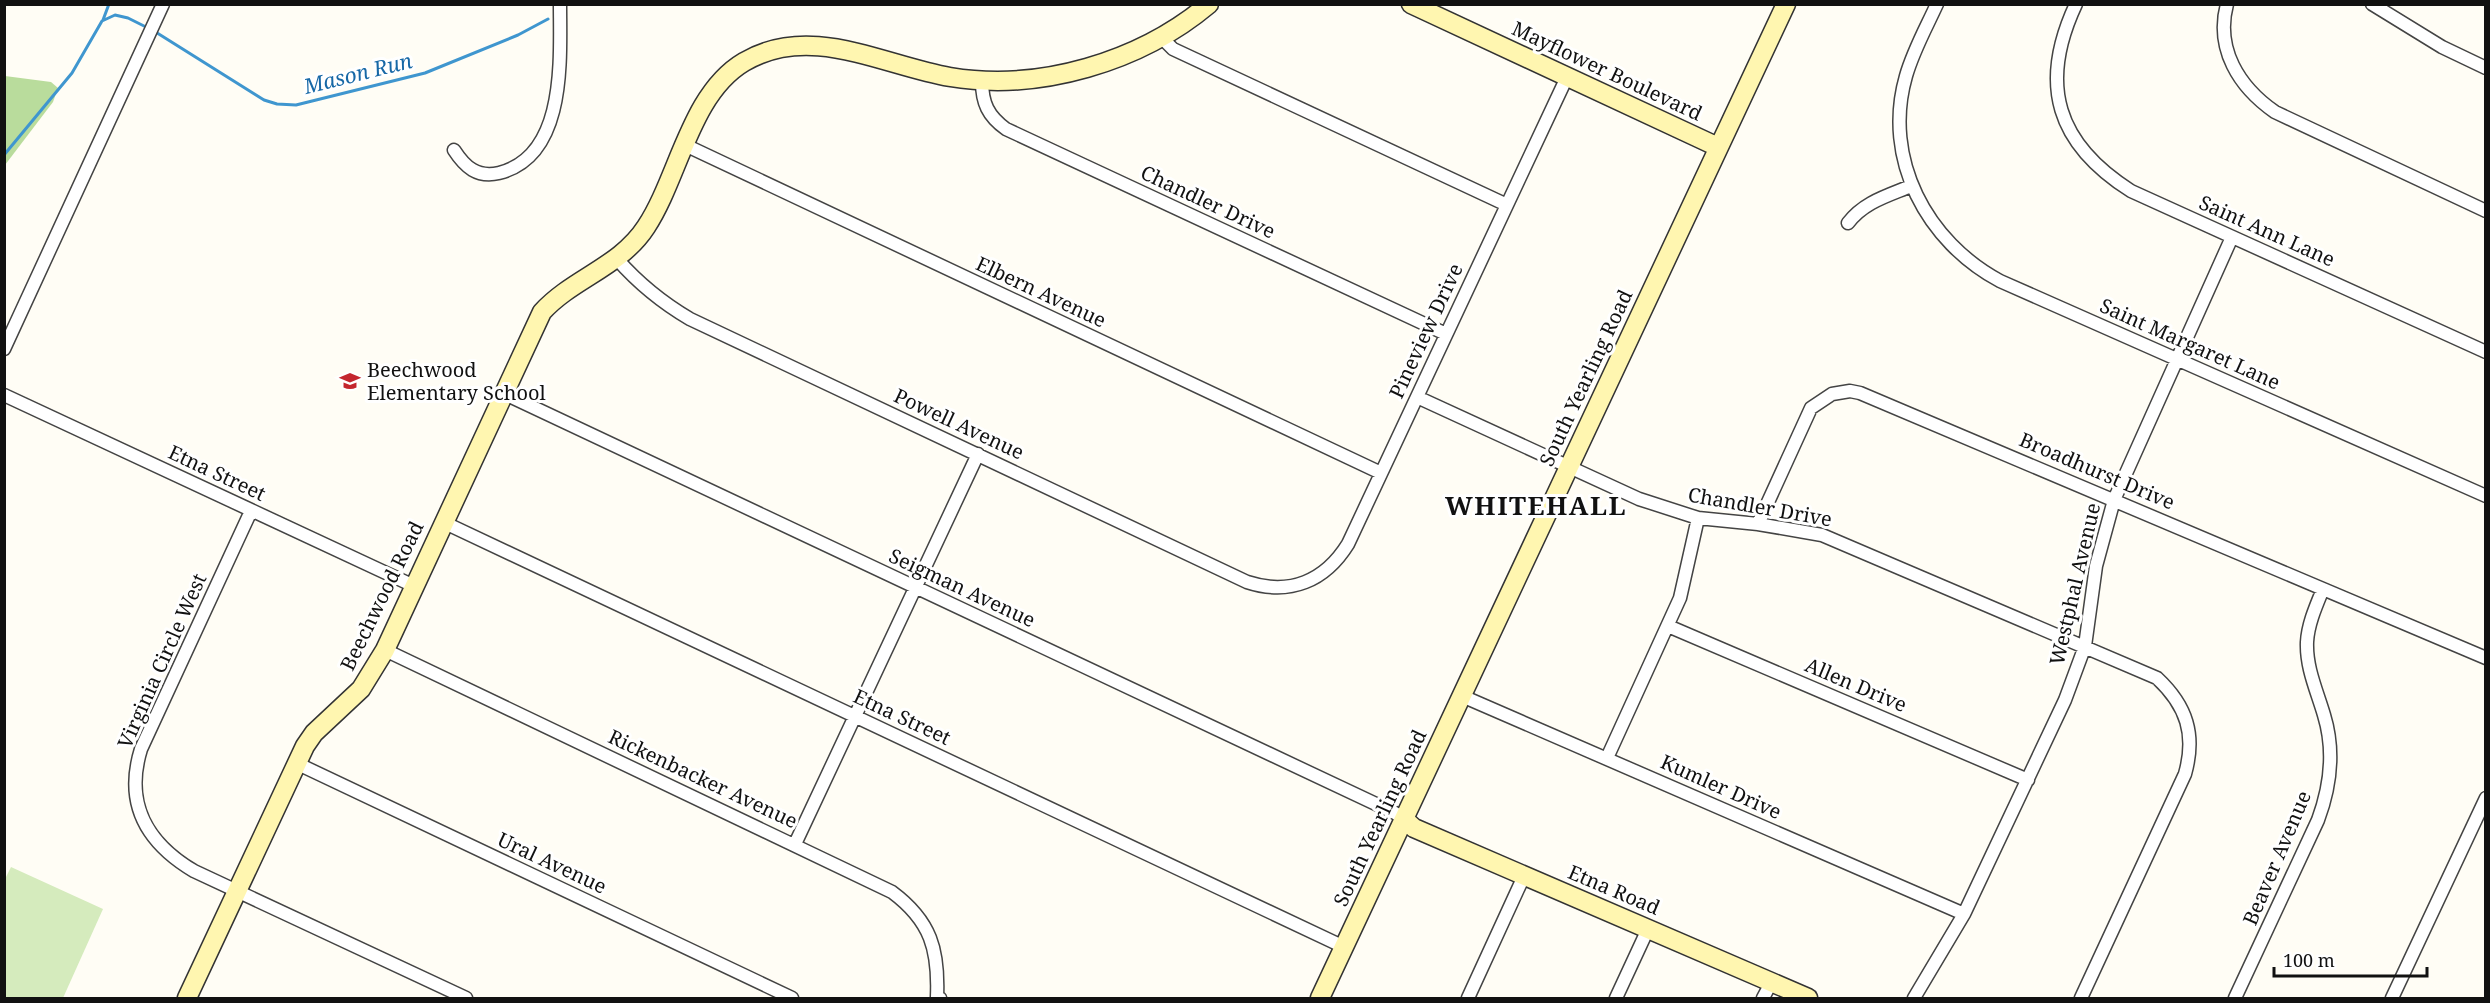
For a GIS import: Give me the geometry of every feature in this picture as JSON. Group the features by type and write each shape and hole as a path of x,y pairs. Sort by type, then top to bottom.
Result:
{"street":[{"path":"4,349 163,4"},
{"path":"454,150 465,166 483,174 493,174 516,166 538,146 547,131 555,103 560,4"},
{"path":"503,393 542,312 556,297 617,259 634,243 646,226 712,93 724,78 746,61 791,45 824,45 916,70 982,81 1053,75 1124,55 1162,38 1209,4"},
{"name":"Mayflower Boulevard","path":"1411,4 1718,147"},
{"name":"South Yearling Road","path":"1320,999 1786,4"},
{"name":"Saint Margaret Lane","path":"1937,4 1914,53 1901,98 1900,136 1911,186 1938,232 1966,260 1982,272 2486,496"},
{"name":"Saint Ann Lane","path":"2076,4 2060,44 2056,67 2061,111 2088,158 2107,176 2131,191 2486,351"},
{"path":"2227,4 2223,25 2227,50 2237,76 2259,101 2275,112 2486,211"},
{"path":"2372,4 2442,47 2486,68"},
{"path":"1162,38 1173,49 1507,205"},
{"name":"Pineview Drive","path":"1300,585 1329,569 1340,557 1567,77"},
{"name":"Chandler Drive","path":"982,81 982,94 989,115 1006,129 1446,334"},
{"name":"Elbern Avenue","path":"685,145 1381,473"},
{"path":"1848,223 1870,202 1911,186"},
{"name":"Westphal Avenue","path":"1914,999 1964,914 2065,700 2085,646 2099,555 2114,500 2232,237"},
{"name":"Powell Avenue","path":"617,259 639,284 660,302 690,319 1248,582 1274,589 1300,585"},
{"name":"Broadhurst Drive","path":"1758,524 1811,408 1832,394 1850,391 1872,397 2486,658"},
{"name":"Beechwood Road","path":"187,999 296,763 314,734 361,689 384,650 503,393"},
{"name":"Seigman Avenue","path":"503,393 1404,819"},
{"name":"Etna Street","path":"4,395 414,586"},
{"name":"Chandler Drive","path":"1417,397 1639,500 1698,518 1798,530 1851,546 2157,678 2173,694 2185,712 2191,743 2185,774 2080,999"},
{"path":"795,844 978,454"},
{"name":"Virginia Circle West","path":"251,511 146,738 136,770 137,804 157,844 182,864 466,999"},
{"path":"1607,758 1668,626 1687,573 1698,518"},
{"name":"Etna Street","path":"443,522 1344,947"},
{"name":"Beaver Avenue","path":"2235,999 2318,820 2328,789 2331,767 2330,737 2312,681 2307,643 2310,623 2323,589"},
{"name":"Allen Drive","path":"1668,626 2028,780"},
{"name":"Rickenbacker Avenue","path":"384,650 886,888 915,912 924,925 935,952 938,998"},
{"name":"Kumler Drive","path":"1462,696 1964,914"},
{"name":"Ural Avenue","path":"296,763 792,999"},
{"path":"2392,999 2486,798"},
{"name":"Etna Road","path":"1404,819 1414,828 1648,929 1767,991 1808,999"},
{"path":"1468,999 1524,876"},
{"path":"1616,999 1648,929"}],"green space":[{"path":"5,76 51,82 58,88 53,102 5,165"},
{"path":"11,867 103,909 63,998 5,998 4,881"}],"waterway":[{"path":"103,20 109,4"},
{"name":"Mason Run","path":"4,155 72,73 102,21 115,15 128,18 148,28"},
{"name":"Mason Run","path":"154,31 264,100 277,104 296,105 425,73 518,35 548,19"}],"place":[{"name":"Beechwood Elementary School","path":"350,381"}],"district":[{"name":"WHITEHALL","path":"1536,506"}]}
